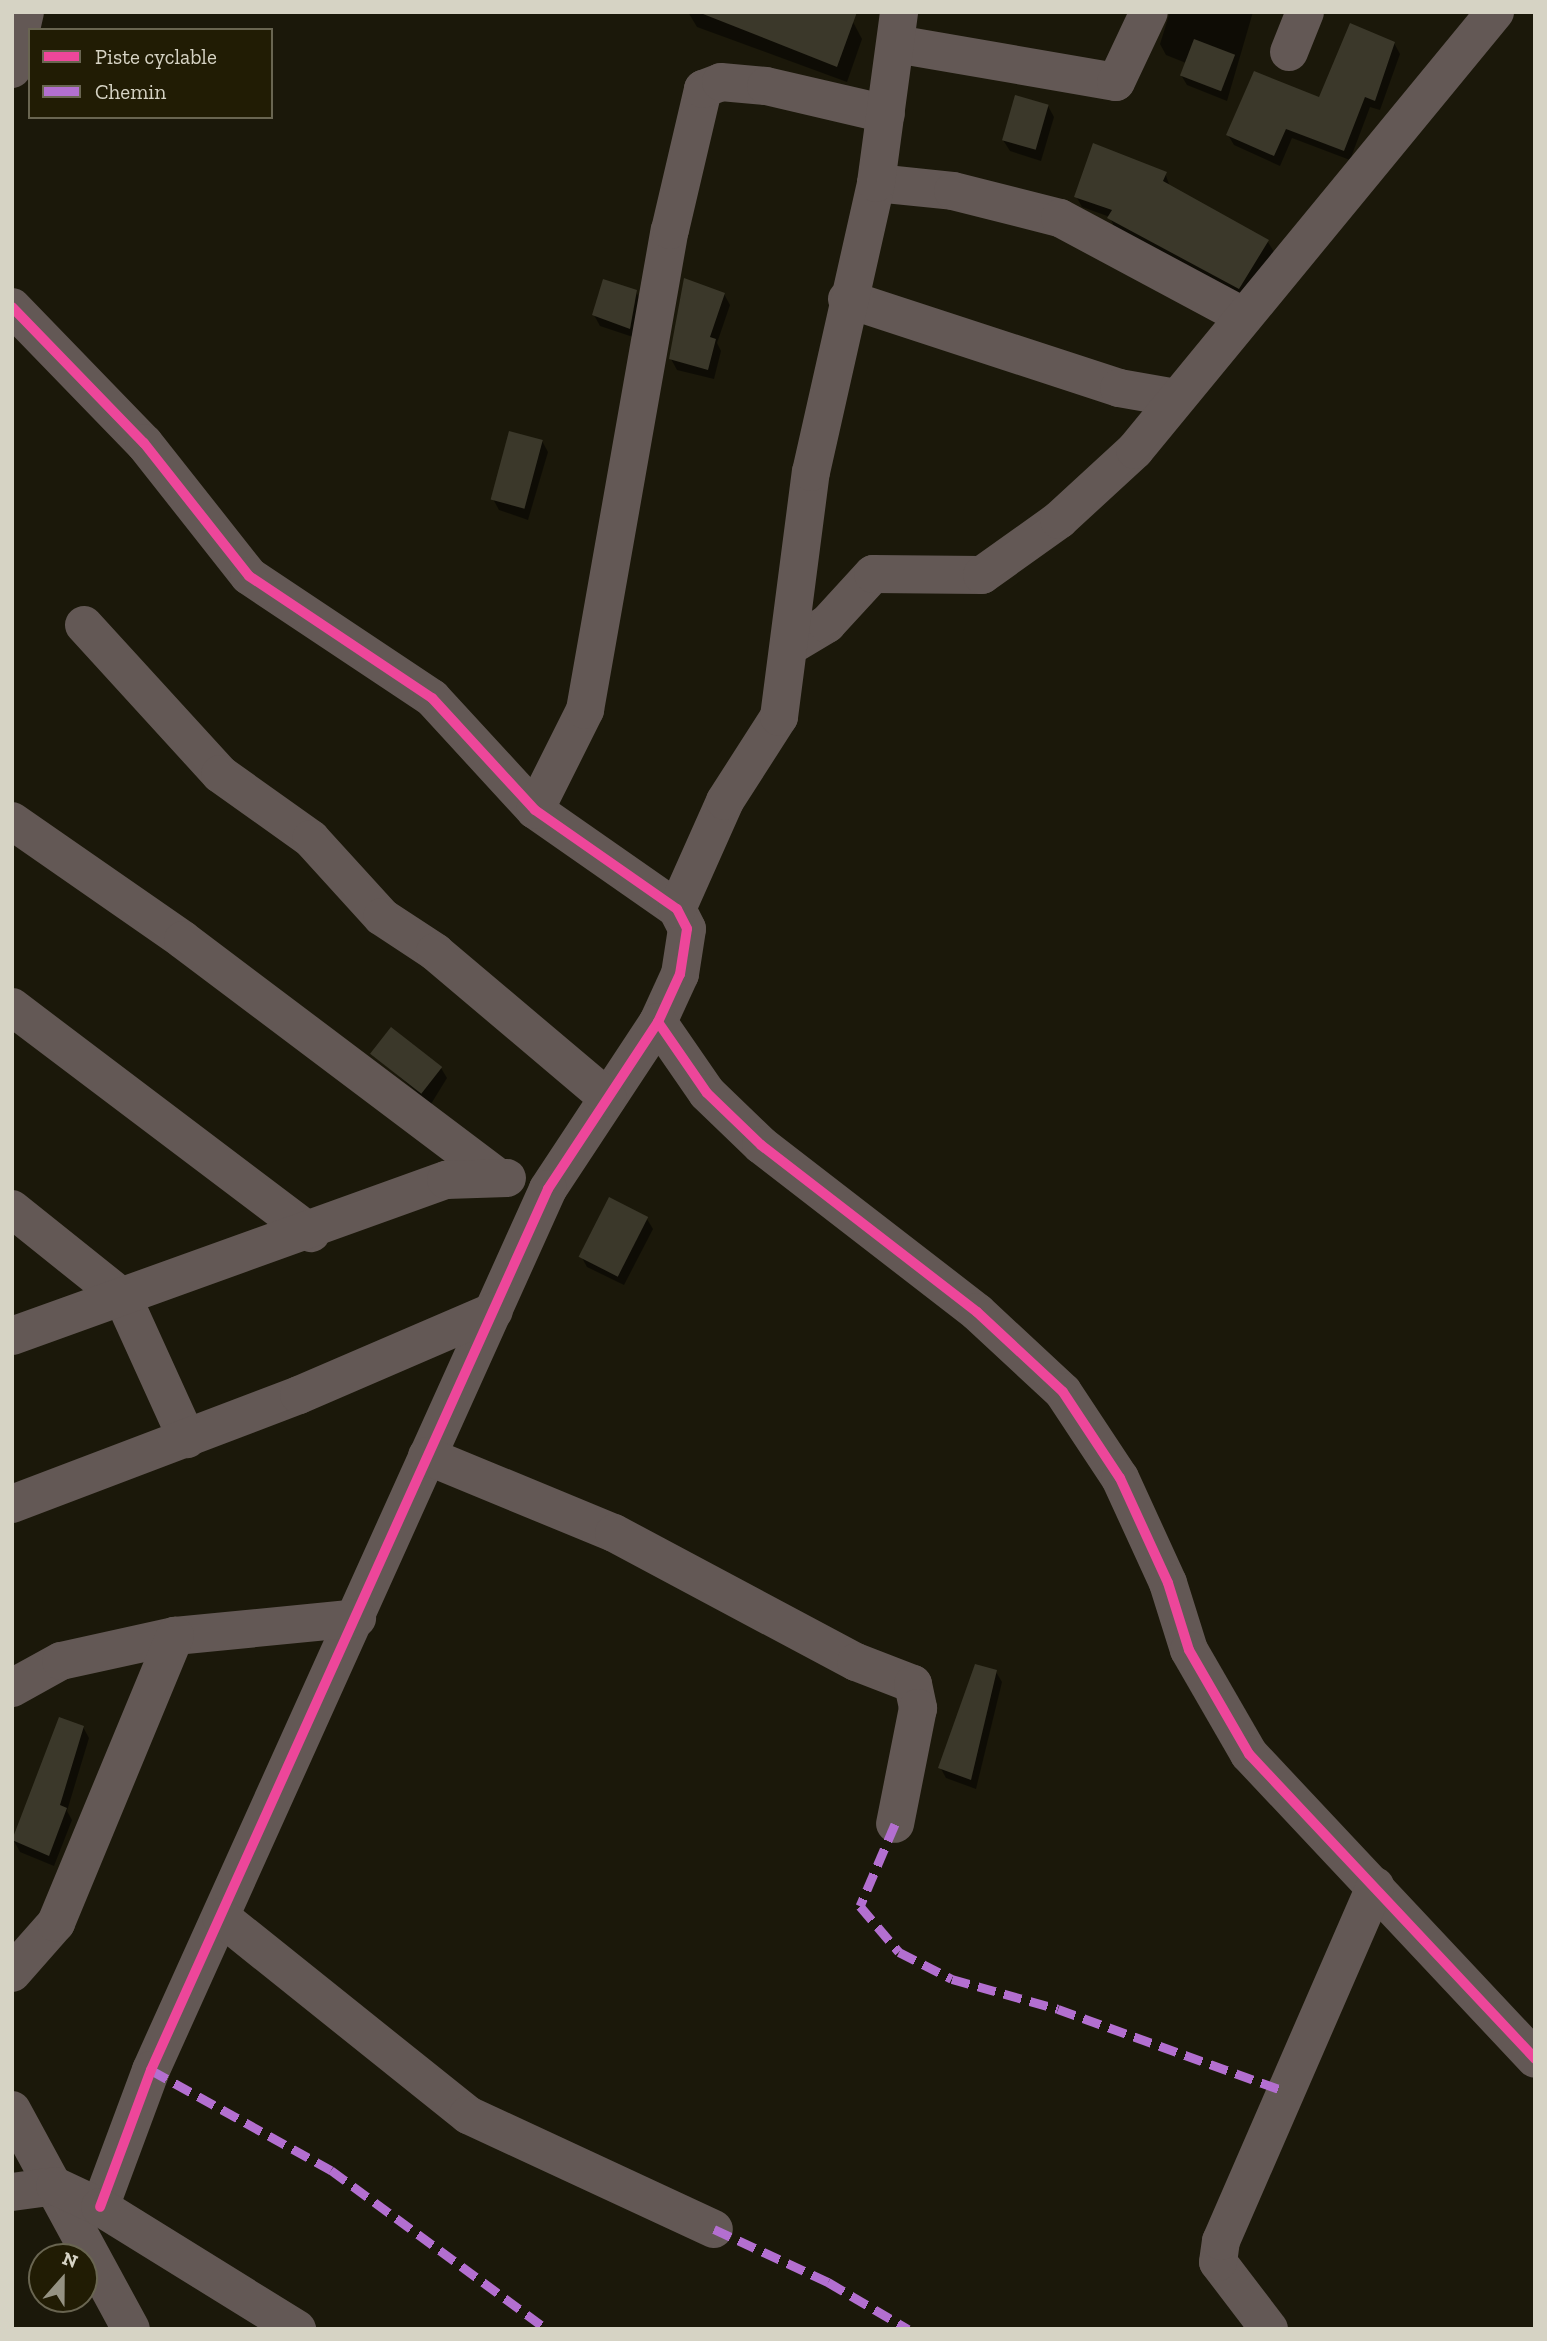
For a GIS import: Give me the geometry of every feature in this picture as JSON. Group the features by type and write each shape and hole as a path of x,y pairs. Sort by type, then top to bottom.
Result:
{"street":[{"path":"12,69 25,12"},
{"path":"677,909 725,801 779,717 792,645 811,472 847,299 876,183 897,28 1116,82 1149,12"},
{"path":"1289,52 1305,12"},
{"path":"792,645 827,624 873,574 982,575 1059,520 1135,450 1495,12"},
{"path":"535,810 585,710 670,230 703,89 721,82 766,86 886,114"},
{"path":"876,183 953,191 1060,218 1243,316"},
{"path":"847,299 1119,388 1176,398"},
{"path":"12,307 144,443 249,576 432,698 535,810 677,909 687,929 686,949 658,1022 548,1189 357,1618 151,2070 100,2207"},
{"path":"84,625 220,774 311,839 382,917 435,952 608,1098"},
{"path":"12,821 183,940 496,1175"},
{"path":"12,1007 311,1233"},
{"path":"658,1022 706,1093 761,1145 977,1311 1063,1392 1120,1478 1168,1583 1189,1650 1249,1754 1535,2059"},
{"path":"12,1336 311,1233 446,1180 496,1175 548,1189"},
{"path":"12,1209 123,1298 187,1439"},
{"path":"12,1504 187,1439 494,1311"},
{"path":"427,1456 614,1533 856,1661 913,1684 918,1708 895,1824"},
{"path":"12,1688 61,1661 175,1636 357,1618"},
{"path":"12,1973 56,1923 175,1636"},
{"path":"1269,2329 1218,2262 1222,2241 1374,1886"},
{"path":"221,1917 468,2115 714,2229"},
{"path":"12,2110 131,2329"},
{"path":"12,2192 55,2186 100,2207 297,2329"}],"building":[{"path":"698,12 857,12 837,67"},
{"path":"1350,23 1395,42 1375,101 1365,97 1344,151 1286,129 1274,156 1226,135 1254,71 1319,97"},
{"path":"1194,39 1235,55 1221,91 1180,75"},
{"path":"1015,95 1049,105 1036,150 1002,140"},
{"path":"1093,143 1167,172 1163,181 1269,240 1239,289 1107,218 1112,210 1074,197"},
{"path":"684,278 725,293 710,337 716,339 708,370 669,359"},
{"path":"603,279 637,290 630,329 592,315"},
{"path":"509,431 543,440 524,509 491,500"},
{"path":"391,1027 442,1067 421,1094 370,1054"},
{"path":"609,1197 648,1217 618,1277 579,1257"},
{"path":"975,1664 997,1670 971,1780 938,1768"},
{"path":"59,1717 84,1726 60,1805 67,1808 49,1856 12,1840"}],"marked path":[{"path":"895,1824 860,1906 899,1952 952,1979 1058,2009 1285,2091"},
{"path":"151,2070 331,2170 547,2329"},
{"path":"714,2229 828,2282 908,2329"}],"cycle path":[{"path":"12,307 144,443 249,576 432,698 535,810 677,909 687,929 680,974 658,1022 548,1189 151,2070 100,2207"},
{"path":"658,1022 707,1093 761,1145 977,1312 1063,1392 1120,1478 1168,1583 1189,1650 1249,1754 1535,2059"}]}
